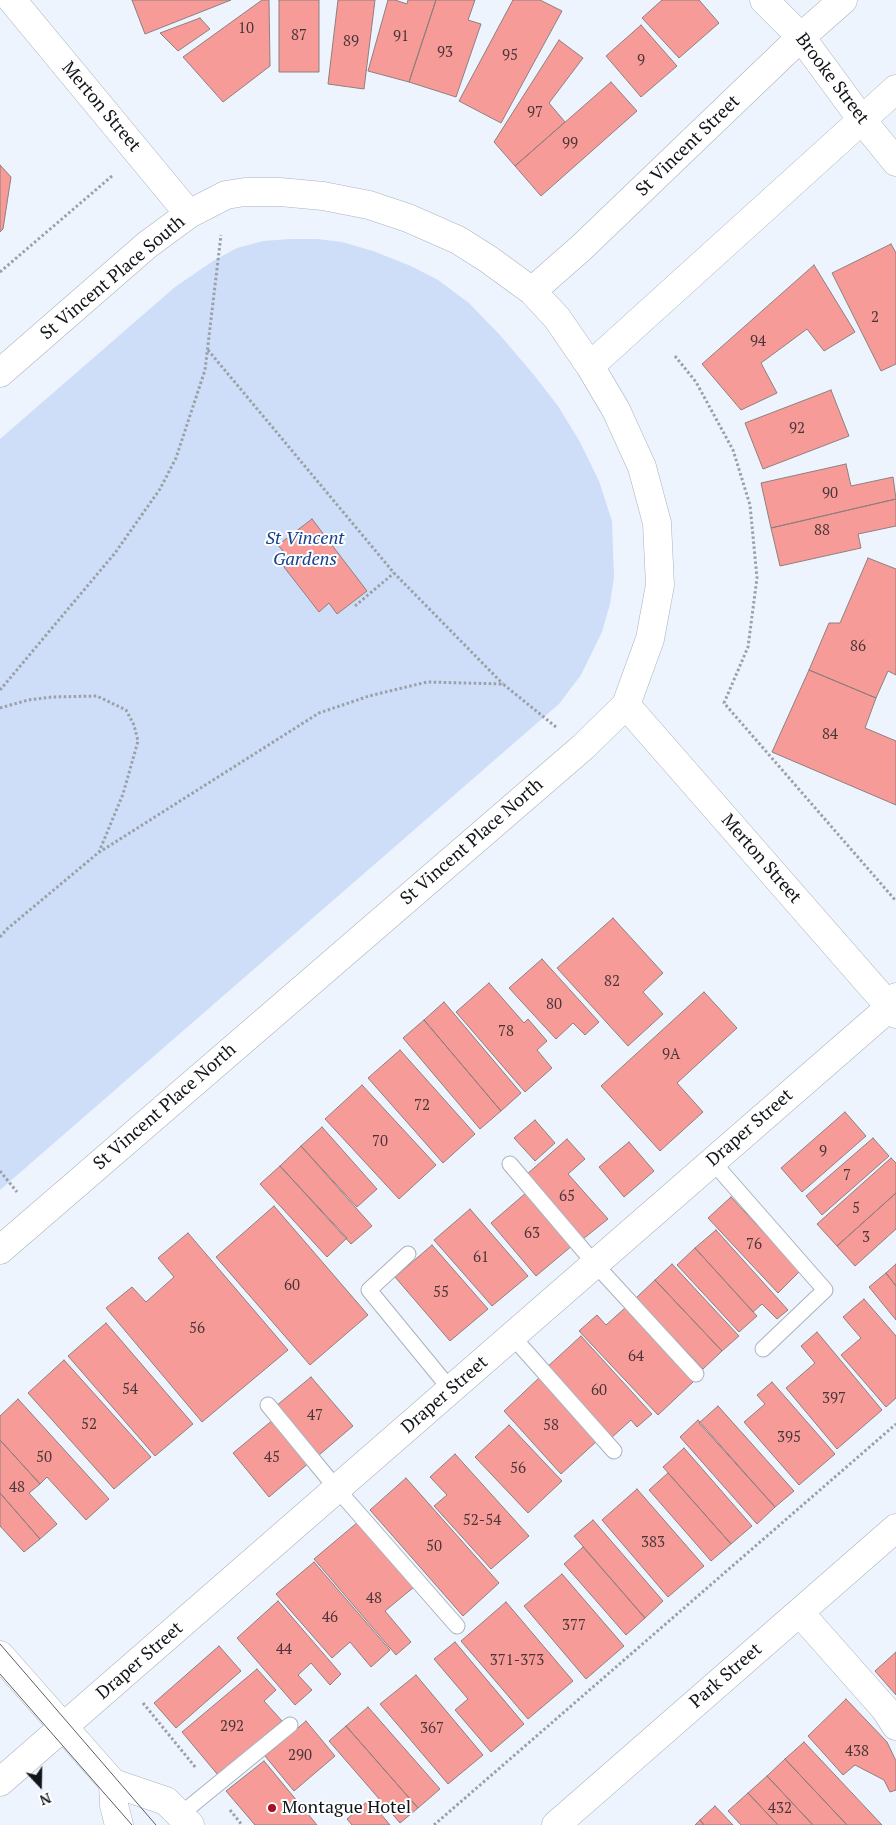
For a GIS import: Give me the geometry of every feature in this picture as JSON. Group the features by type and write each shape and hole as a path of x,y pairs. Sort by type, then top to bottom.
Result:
{"street":[{"name":"Merton Street","path":"12,0 189,214"},
{"name":"Brooke Street","path":"764,0 801,36 862,120 896,162"},
{"name":"St Vincent Street","path":"532,291 581,248 801,36 843,0"},
{"path":"590,366 896,88"},
{"name":"St Vincent Place South","path":"0,374 147,245 189,214 226,195 244,192 280,192 324,196 369,205 408,218 458,240 488,259 532,291 557,318"},
{"name":"St Vincent Place North","path":"0,1250 583,747 626,705 650,639 660,585 656,523 642,467 616,410 590,366 557,318"},
{"name":"Merton Street","path":"626,705 894,1006"},
{"name":"Draper Street","path":"0,1782 712,1161 894,1006"},
{"name":"Park Street","path":"556,1825 896,1528"},
{"path":"800,1613 885,1709 896,1726"},
{"path":"0,1654 113,1783 166,1801 186,1820"},
{"path":"113,1783 119,1825"}],"lane":[{"path":"712,1161 825,1290 763,1349"},
{"path":"510,1164 595,1264 696,1374"},
{"path":"408,1254 369,1290 451,1390"},
{"path":"512,1336 614,1451"},
{"path":"268,1405 337,1489 457,1626"},
{"path":"186,1820 212,1789 290,1725"}],"path":[{"path":"0,272 139,152"},
{"path":"0,690 115,553 160,489 176,458 205,370 226,195"},
{"path":"207,349 394,573 503,684 583,747"},
{"path":"675,356 696,382 733,450 750,505 757,578 748,647 724,703 896,901"},
{"path":"355,606 394,573"},
{"path":"0,937 7,929 98,853 319,713 369,696 427,682 503,684"},
{"path":"0,708 28,700 52,697 97,696 126,710 134,725 138,741 123,794 98,853"},
{"path":"0,931 7,929"},
{"path":"434,1825 896,1424"},
{"path":"122,1676 212,1789"}],"green space":[{"name":"St Vincent Gardens","path":"318,239 342,242 373,251 411,266 438,280 469,303 534,375 558,406 580,442 599,481 612,521 614,577 610,604 602,632 581,675 559,704 0,1190 0,439 175,287 213,261 237,248 263,241"}],"building":[{"path":"132,0 231,0 145,34"},
{"path":"262,0 269,0 270,66 223,102 183,57"},
{"path":"279,0 319,0 319,72 279,72"},
{"path":"338,0 375,0 364,89 328,84"},
{"path":"388,0 407,4 408,0 436,0 409,82 368,71"},
{"path":"436,0 475,0 468,20 481,24 456,97 409,82"},
{"path":"513,0 540,0 562,11 501,123 459,101"},
{"path":"662,0 699,0 719,23 679,58 642,18"},
{"path":"200,18 210,29 178,51 160,33"},
{"path":"641,25 677,66 641,97 606,56"},
{"path":"559,40 583,58 549,103 565,122 515,166 494,142"},
{"path":"611,82 637,111 541,196 515,166"},
{"path":"0,165 11,177 3,229 0,232"},
{"path":"891,244 896,253 896,364 881,371 832,273"},
{"path":"814,265 855,332 824,351 807,329 761,363 777,393 741,410 702,364"},
{"path":"831,390 849,436 763,469 745,423"},
{"path":"846,464 851,486 893,477 896,499 771,528 761,483"},
{"path":"896,499 896,526 858,534 861,548 780,566 771,528"},
{"path":"312,519 367,591 337,614 329,603 319,612 284,567 291,561 278,545"},
{"path":"868,558 896,569 896,675 888,671 876,698 809,670 829,623 840,623"},
{"path":"809,670 876,698 865,728 896,741 896,805 772,752"},
{"path":"613,918 663,973 643,992 663,1014 628,1046 557,968"},
{"path":"542,959 599,1022 585,1035 573,1023 556,1039 509,988"},
{"path":"489,983 524,1023 528,1019 547,1041 537,1050 552,1068 525,1092 456,1012"},
{"path":"704,992 737,1028 677,1083 703,1112 660,1151 601,1086"},
{"path":"444,1002 521,1093 501,1111 424,1020"},
{"path":"424,1020 501,1111 480,1129 403,1038"},
{"path":"400,1050 475,1134 443,1163 368,1078"},
{"path":"362,1085 436,1165 399,1199 325,1119"},
{"path":"845,1112 866,1136 802,1192 781,1168"},
{"path":"535,1120 555,1143 535,1161 514,1138"},
{"path":"322,1127 377,1189 357,1207 301,1146"},
{"path":"873,1138 889,1156 822,1215 806,1196"},
{"path":"567,1139 585,1159 568,1174 608,1219 583,1239 526,1175"},
{"path":"629,1142 654,1171 624,1197 599,1167"},
{"path":"301,1146 372,1226 351,1244 280,1166"},
{"path":"891,1158 896,1163 896,1193 837,1246 817,1224"},
{"path":"280,1166 347,1238 327,1257 260,1184"},
{"path":"527,1192 573,1245 536,1276 491,1223"},
{"path":"896,1193 896,1229 855,1266 837,1246"},
{"path":"731,1197 800,1271 778,1293 708,1218"},
{"path":"274,1206 368,1315 310,1365 216,1257"},
{"path":"470,1209 528,1276 492,1306 434,1240"},
{"path":"716,1230 788,1310 777,1319 762,1304 753,1312 695,1248"},
{"path":"188,1233 288,1350 202,1422 106,1308 132,1287 146,1302 174,1277 158,1258"},
{"path":"432,1245 488,1309 450,1341 395,1277"},
{"path":"695,1248 757,1316 739,1332 677,1265"},
{"path":"672,1264 739,1336 722,1351 655,1280"},
{"path":"896,1264 896,1286 886,1273"},
{"path":"886,1273 896,1286 896,1320 869,1287"},
{"path":"655,1280 722,1351 703,1369 636,1298"},
{"path":"864,1299 896,1336 896,1398 886,1407 841,1355 861,1338 843,1317"},
{"path":"625,1308 693,1382 658,1415 579,1331 597,1315 606,1325"},
{"path":"106,1323 193,1424 155,1456 68,1356"},
{"path":"817,1332 882,1410 837,1449 786,1388 815,1363 801,1346"},
{"path":"581,1336 652,1414 637,1427 631,1420 610,1439 545,1369"},
{"path":"64,1360 151,1457 114,1489 28,1393"},
{"path":"311,1377 353,1426 319,1455 276,1406"},
{"path":"540,1377 598,1440 561,1474 504,1411"},
{"path":"772,1382 835,1454 799,1485 744,1422 765,1404 757,1395"},
{"path":"18,1399 109,1499 86,1520 47,1477 40,1484 0,1440 0,1416"},
{"path":"718,1406 794,1491 775,1507 699,1423"},
{"path":"274,1419 310,1462 269,1497 233,1453"},
{"path":"698,1420 775,1507 757,1524 680,1437"},
{"path":"509,1425 562,1481 528,1513 475,1457"},
{"path":"0,1440 40,1484 29,1493 57,1524 40,1539 0,1493"},
{"path":"684,1448 752,1526 731,1544 663,1467"},
{"path":"455,1454 529,1536 491,1569 434,1506 447,1495 430,1477"},
{"path":"668,1473 731,1544 711,1561 649,1490"},
{"path":"406,1478 499,1583 463,1616 370,1510"},
{"path":"637,1489 704,1566 668,1597 602,1520"},
{"path":"0,1493 40,1539 24,1552 0,1526"},
{"path":"593,1520 663,1601 645,1618 574,1536"},
{"path":"358,1522 414,1587 385,1611 411,1642 396,1655 314,1559"},
{"path":"583,1547 645,1618 626,1635 564,1564"},
{"path":"314,1562 390,1650 371,1667 350,1642 332,1658 276,1594"},
{"path":"562,1574 624,1646 586,1679 524,1606"},
{"path":"278,1601 341,1674 330,1685 311,1663 298,1675 312,1690 295,1705 237,1638"},
{"path":"506,1602 573,1681 528,1719 461,1641"},
{"path":"455,1642 524,1724 491,1752 455,1710 468,1699 434,1659"},
{"path":"219,1646 241,1671 176,1728 154,1703"},
{"path":"896,1652 896,1695 875,1671"},
{"path":"257,1669 276,1690 264,1701 282,1721 218,1775 182,1732"},
{"path":"416,1675 483,1755 448,1784 380,1704"},
{"path":"846,1699 887,1742 896,1761 896,1790 890,1792 884,1780 855,1765 843,1775 808,1736"},
{"path":"368,1707 440,1789 418,1808 346,1726"},
{"path":"306,1721 335,1756 294,1791 265,1756"},
{"path":"346,1726 418,1808 400,1823 329,1741"},
{"path":"804,1742 882,1825 847,1825 785,1759"},
{"path":"785,1759 847,1825 813,1825 767,1776"},
{"name":"Montague Hotel","path":"264,1761 317,1825 255,1825 226,1791"},
{"path":"767,1776 813,1825 778,1825 748,1793"},
{"path":"748,1793 778,1825 741,1825 728,1811"},
{"path":"369,1800 390,1825 352,1825 347,1819"},
{"path":"715,1806 733,1825 704,1825 700,1820"},
{"path":"700,1820 704,1825 695,1825"}],"tram line":[{"path":"0,1644 156,1825"},
{"path":"0,1674 132,1825"}],"place":[{"name":"Montague Hotel","path":"272,1808"}]}
